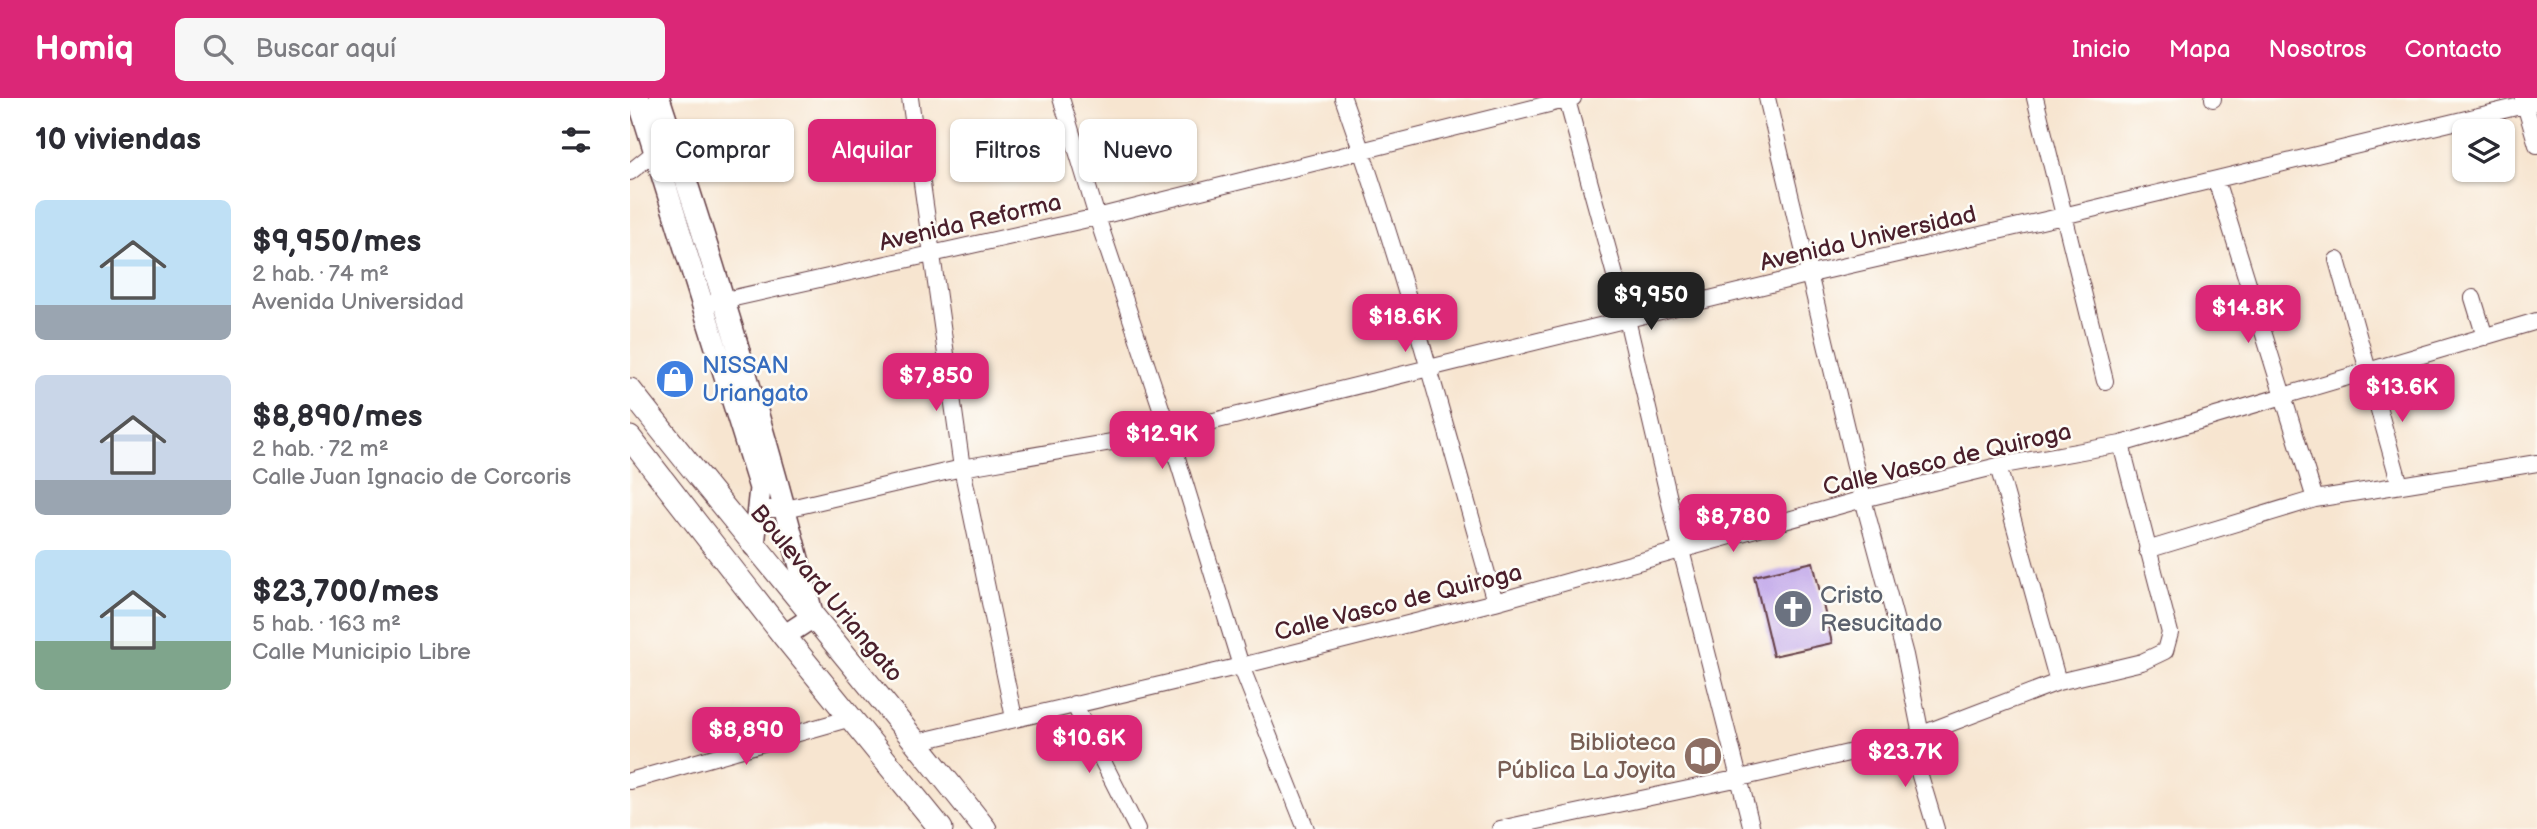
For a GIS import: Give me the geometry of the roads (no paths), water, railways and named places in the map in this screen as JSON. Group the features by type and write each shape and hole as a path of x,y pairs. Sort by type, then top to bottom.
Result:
{"main road":[{"name":"Boulevard Uriangato","path":"630,390 985,829"},
{"path":"630,438 784,636 941,829"}],"street":[{"path":"638,98 651,123"},
{"path":"659,98 661,119"},
{"path":"911,98 961,468 1014,718"},
{"path":"1061,98 1241,666 1306,829"},
{"path":"1343,98 1363,152 1495,601"},
{"path":"1767,98 1863,499 1905,655 1915,737 1936,829"},
{"path":"2035,98 2105,381"},
{"path":"1570,99 1628,319 1681,550 1752,829"},
{"name":"Avenida Reforma","path":"703,304 1097,217 1570,99"},
{"path":"2528,102 2537,145"},
{"name":"Avenida Universidad","path":"758,509 786,509 961,468 1169,432 1811,274 2216,180 2528,102"},
{"path":"630,172 651,159"},
{"path":"2216,180 2315,499"},
{"path":"673,182 703,304 760,488 754,546"},
{"path":"678,182 725,300 786,509 813,617 784,636"},
{"path":"2337,260 2400,485"},
{"path":"2473,298 2485,337"},
{"name":"Calle Vasco de Quiroga","path":"917,742 1241,666 1495,601 1863,499 1998,466 2121,444 2284,398 2537,321"},
{"path":"1500,829 1554,823 1915,737 2058,682 2142,662 2165,652 2170,633 2121,444"},
{"path":"2147,551 2315,499 2537,463"},
{"path":"1998,466 2058,682"},
{"path":"1074,704 1137,829"},
{"path":"630,781 851,718"}],"place":[{"name":"NISSAN Uriangato","path":"675,379"},
{"name":"Cristo Resucitado","path":"1793,609"},
{"name":"Biblioteca Pública La Joyita","path":"1703,756"}]}
